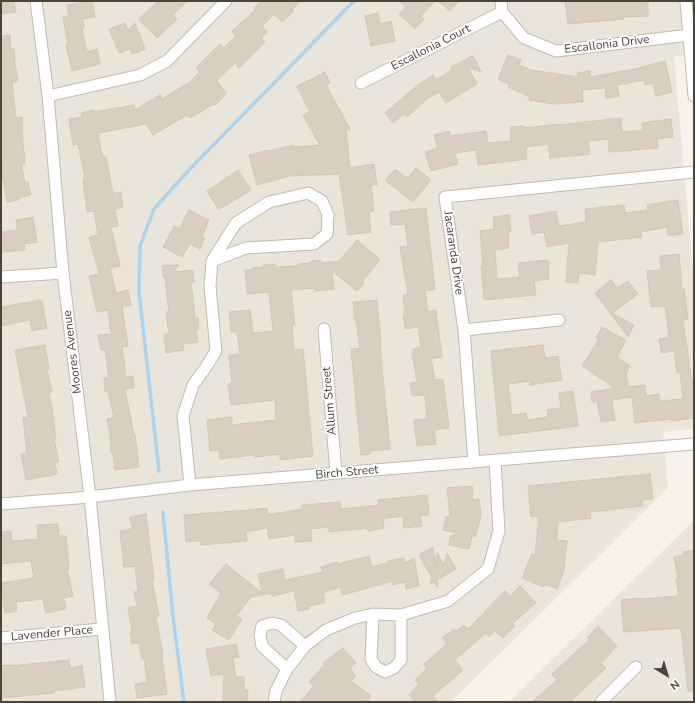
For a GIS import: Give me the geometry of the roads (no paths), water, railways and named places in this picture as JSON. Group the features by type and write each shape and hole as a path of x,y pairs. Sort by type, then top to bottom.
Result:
{"street":[{"name":"Moores Avenue","path":"36,1 48,96 63,273 90,497 110,702"},
{"path":"48,96 140,75 167,61 226,1"},
{"path":"501,1 502,12"},
{"path":"686,1 694,96"},
{"name":"Escallonia Drive","path":"502,12 524,38 556,51 689,35"},
{"name":"Escallonia Court","path":"361,84 502,12"},
{"name":"Jacaranda Drive","path":"474,462 464,330 445,197 694,172"},
{"path":"190,485 183,416 193,385 216,351 210,286 212,261 236,223 269,202 308,193 322,201 328,215 327,234 314,244 246,248 212,261"},
{"path":"1,277 63,273"},
{"path":"464,330 559,320"},
{"name":"Allum Street","path":"324,328 336,473"},
{"name":"Birch Street","path":"1,504 90,497 190,485 694,444"},
{"path":"274,702 276,691 287,669 305,646 326,630 355,618 373,614 401,614 448,601 488,569 499,531 495,460"},
{"path":"373,614 371,659 376,667 385,672 394,668 400,660 401,614"},
{"path":"287,669 262,646 260,636 262,626 272,623 281,624 305,646"},
{"name":"Lavender Place","path":"1,638 102,629"},
{"path":"601,702 636,667"}],"waterway":[{"path":"159,471 139,292 140,246 154,209 188,171 354,1"},
{"path":"163,512 173,617 184,702"}]}
